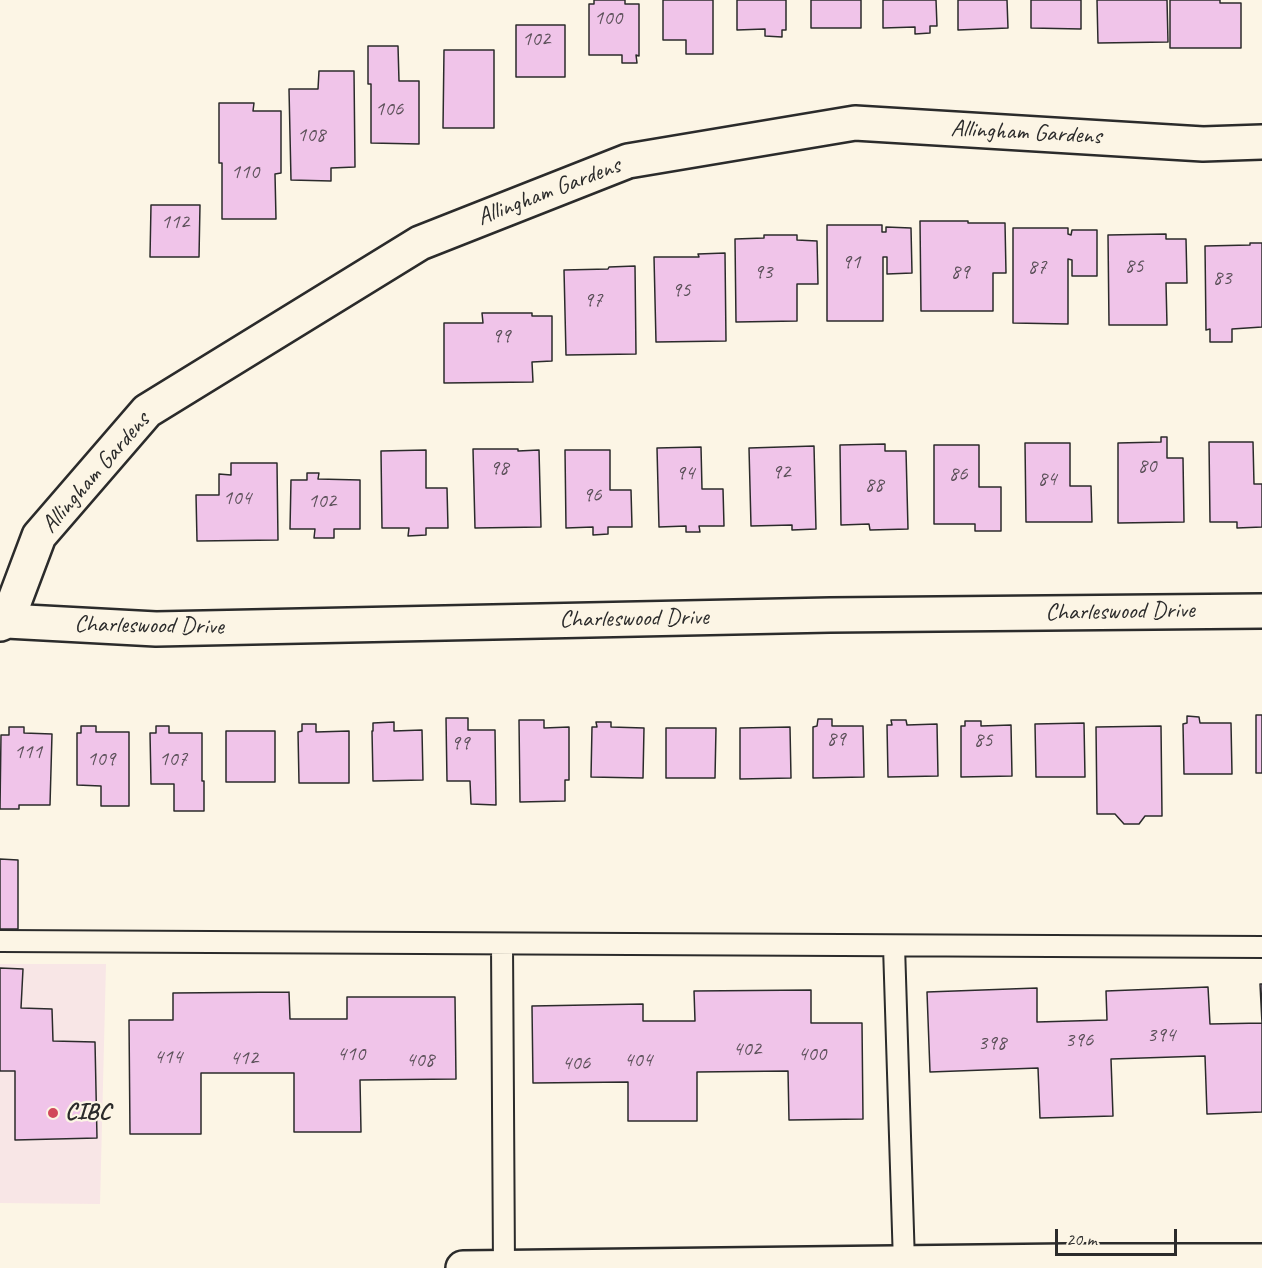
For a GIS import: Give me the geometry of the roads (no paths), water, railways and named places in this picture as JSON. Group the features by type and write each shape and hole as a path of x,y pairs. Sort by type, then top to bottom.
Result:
{"street":[{"name":"Allingham Gardens","path":"3,623 39,536 147,411 420,243 628,161 855,123 1203,144 1262,142"},
{"name":"Charleswood Drive","path":"3,623 156,629 818,615 1262,611"},
{"path":"463,1268 1262,1261"}],"lane":[{"path":"0,941 1262,947"},
{"path":"502,944 504,1267"},
{"path":"894,946 904,1263"}],"place":[{"name":"CIBC","path":"53,1113"}]}
